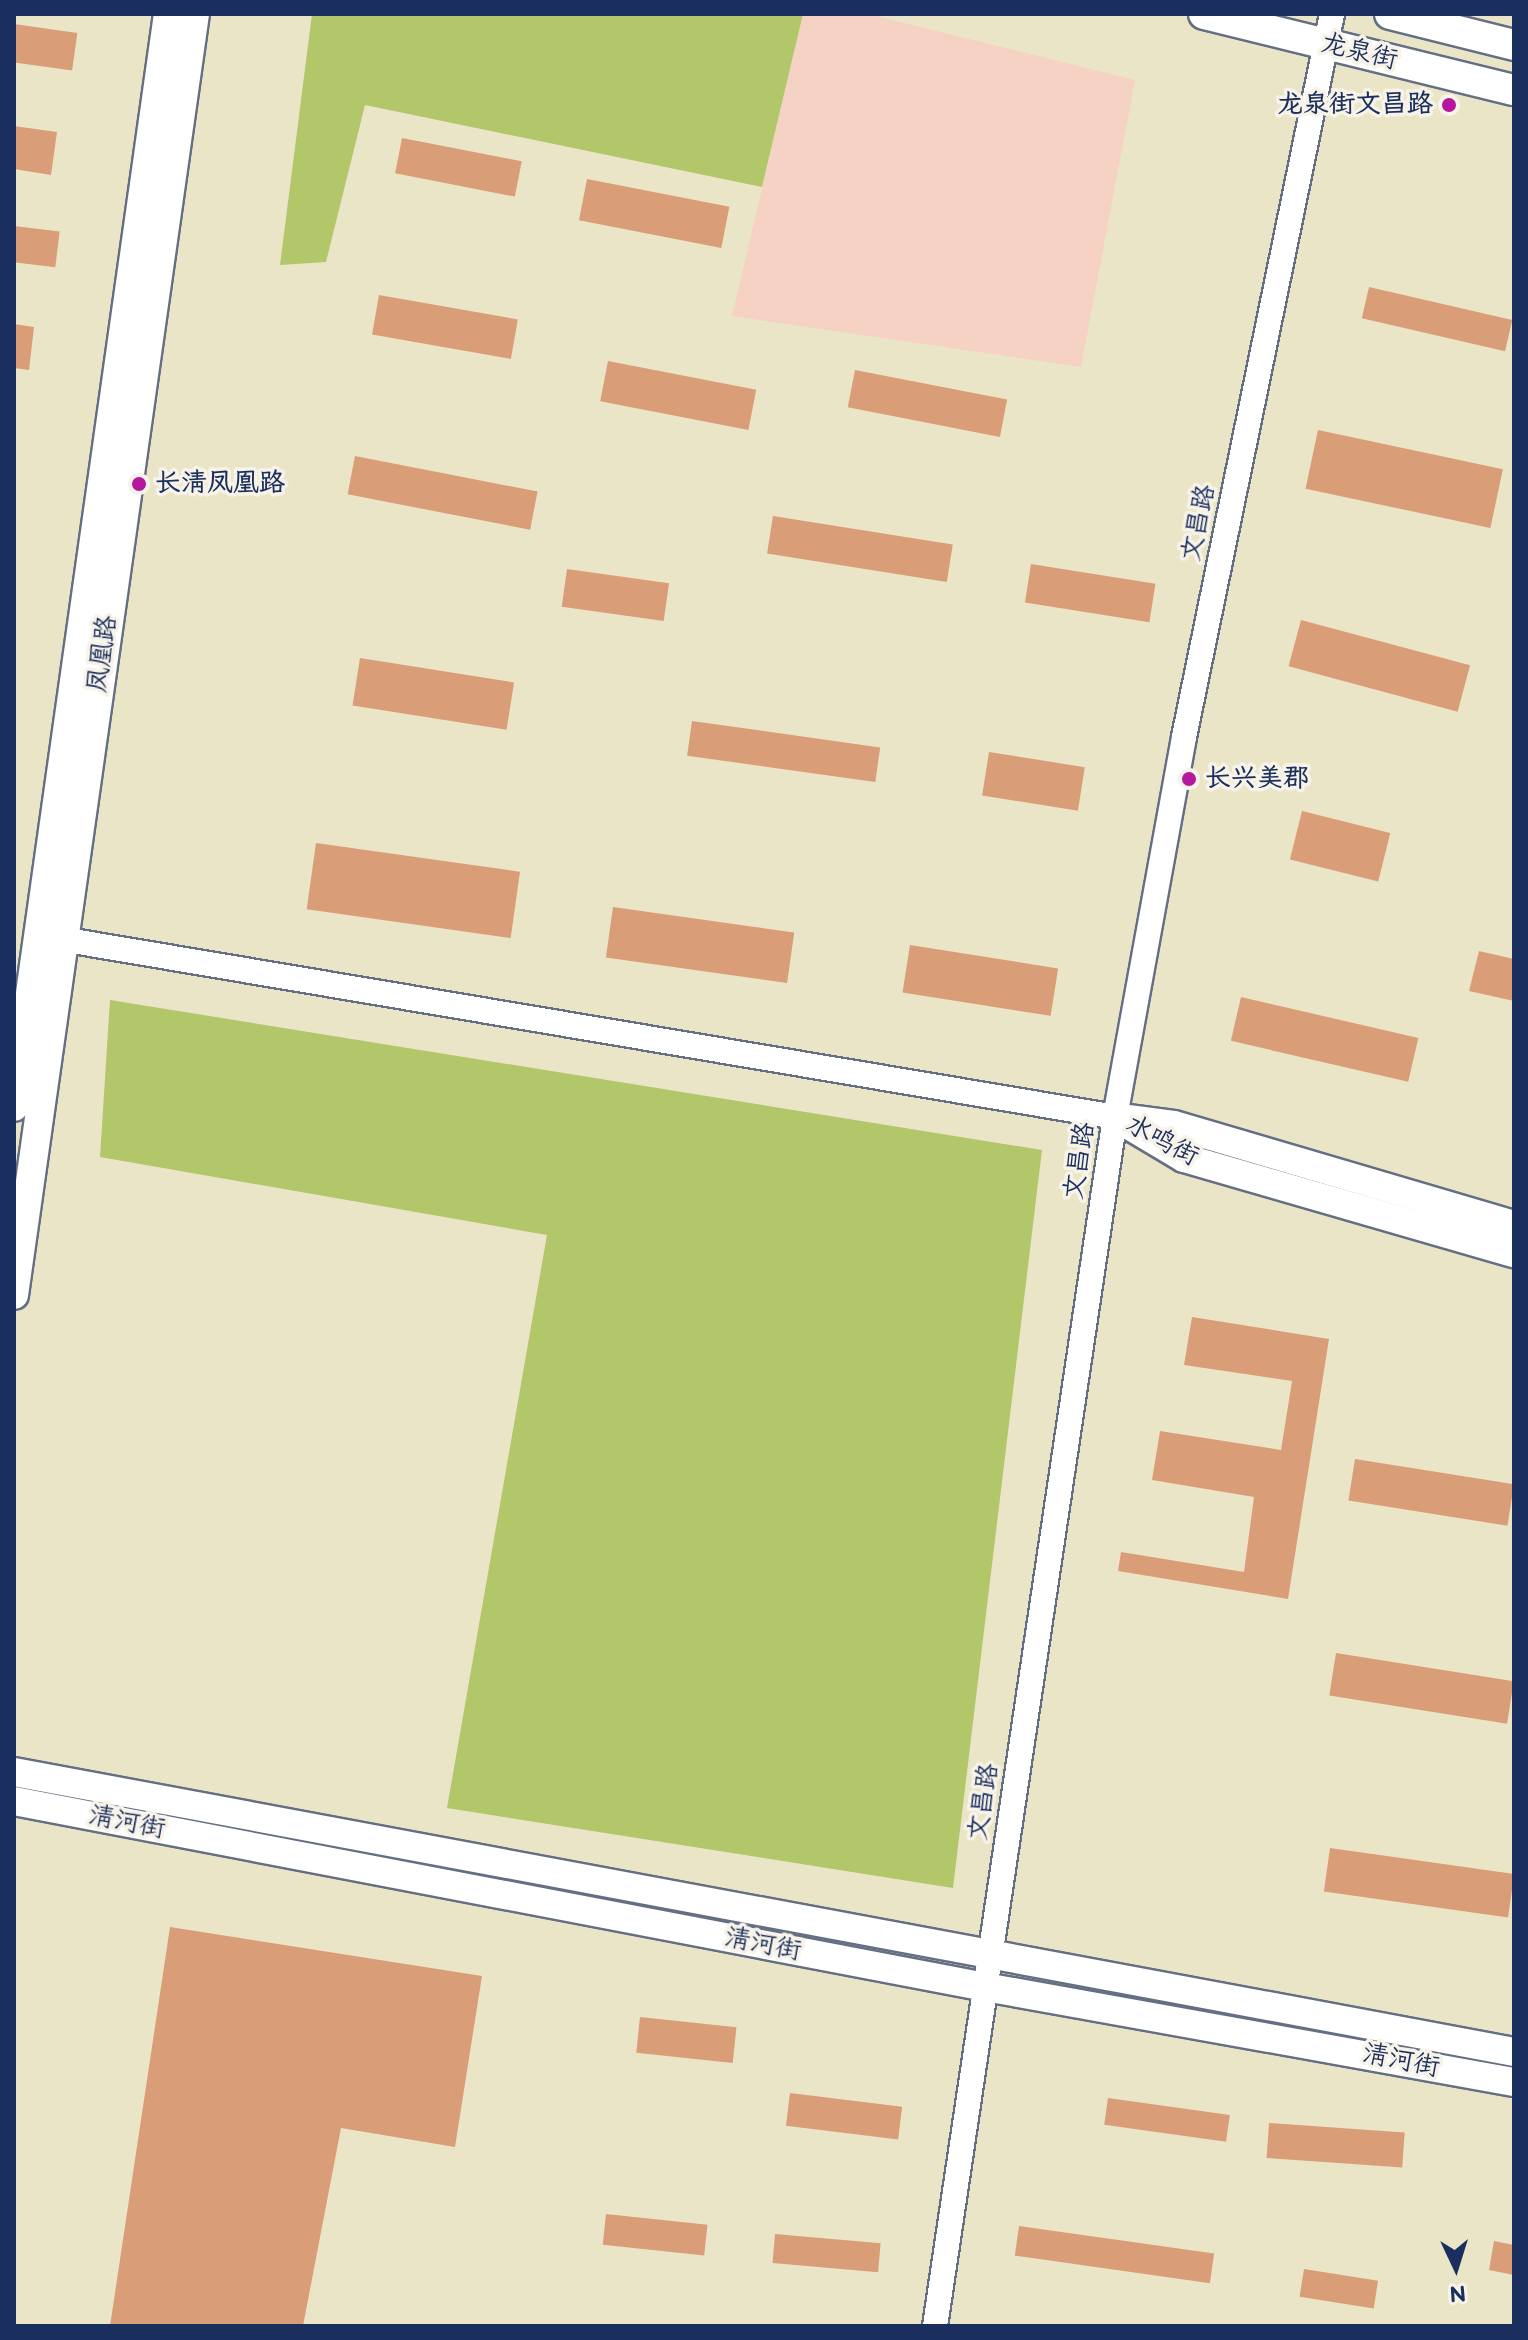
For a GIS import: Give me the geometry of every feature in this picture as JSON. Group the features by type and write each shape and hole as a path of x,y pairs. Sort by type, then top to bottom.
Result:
{"main road":[{"name":"凤凰路","path":"14,1295 51,937 168,14"},
{"name":"凤凰路","path":"14,1107 51,937 195,14"},
{"name":"龙泉街","path":"1204,14 1329,29 1514,90"},
{"name":"龙泉街","path":"1390,14 1514,45"},
{"name":"水鸣街","path":"1115,1117 1174,1125 1514,1225"},
{"name":"水鸣街","path":"1115,1117 1184,1158 1514,1253"},
{"name":"清河街","path":"14,1772 1514,2052"},
{"name":"清河街","path":"14,1801 985,1987 1514,2082"}],"street":[{"name":"文昌路","path":"935,2326 1115,1117 1184,737 1329,29"},
{"path":"51,937 1115,1117"}],"shaded area":[{"path":"803,14 868,14 1135,80 1081,367 732,316"}],"green space":[{"path":"312,14 803,14 762,187 365,105 326,262 280,265"},
{"path":"110,1000 1042,1150 953,1888 447,1808 547,1235 100,1157"}],"building":[{"path":"14,24 77,33 72,71 14,62"},
{"path":"14,126 57,132 51,175 14,169"},
{"path":"402,138 522,161 515,197 395,173"},
{"path":"587,179 729,207 721,248 579,220"},
{"path":"14,226 60,232 55,267 14,262"},
{"path":"1369,287 1512,320 1505,351 1362,318"},
{"path":"379,295 518,319 511,359 372,334"},
{"path":"14,324 34,327 29,370 14,368"},
{"path":"608,361 756,390 748,430 600,401"},
{"path":"855,370 1007,400 1000,437 848,407"},
{"path":"1318,430 1503,469 1490,528 1306,489"},
{"path":"355,456 538,491 530,530 348,494"},
{"path":"773,516 953,544 947,582 767,554"},
{"path":"1031,564 1155,584 1149,622 1025,603"},
{"path":"567,569 669,583 664,621 562,607"},
{"path":"1301,620 1470,665 1458,712 1289,666"},
{"path":"360,658 514,682 507,730 352,705"},
{"path":"692,721 880,747 875,782 687,756"},
{"path":"989,752 1085,767 1078,811 982,795"},
{"path":"1302,811 1390,833 1378,882 1290,860"},
{"path":"316,843 520,872 511,938 307,909"},
{"path":"613,907 794,932 787,983 606,958"},
{"path":"910,945 1058,968 1051,1016 902,992"},
{"path":"1479,951 1514,959 1514,1001 1469,991"},
{"path":"1241,997 1418,1038 1408,1082 1231,1041"},
{"path":"1192,1317 1329,1339 1288,1599 1118,1571 1121,1552 1244,1572 1254,1497 1152,1480 1160,1431 1281,1450 1292,1381 1184,1365"},
{"path":"1355,1459 1514,1484 1507,1526 1348,1500"},
{"path":"1336,1653 1514,1681 1507,1724 1329,1695"},
{"path":"1330,1848 1514,1874 1508,1917 1324,1892"},
{"path":"170,1927 482,1976 455,2147 341,2128 303,2326 110,2326"},
{"path":"640,2017 736,2027 733,2063 636,2053"},
{"path":"790,2093 902,2107 898,2140 786,2126"},
{"path":"1108,2098 1230,2115 1226,2142 1104,2125"},
{"path":"1269,2123 1405,2132 1402,2167 1267,2158"},
{"path":"606,2214 707,2225 704,2255 603,2245"},
{"path":"1019,2226 1214,2253 1210,2283 1015,2256"},
{"path":"775,2234 881,2243 878,2272 772,2263"},
{"path":"1494,2241 1514,2245 1514,2275 1489,2270"},
{"path":"1304,2269 1378,2281 1374,2308 1300,2297"}],"place":[{"name":"龙泉街文昌路","path":"1449,105"},
{"name":"长清凤凰路","path":"139,484"},
{"name":"长兴美郡","path":"1189,779"}]}
